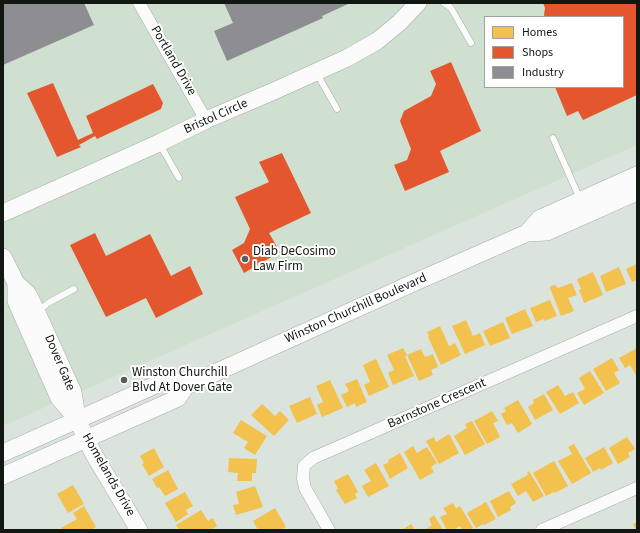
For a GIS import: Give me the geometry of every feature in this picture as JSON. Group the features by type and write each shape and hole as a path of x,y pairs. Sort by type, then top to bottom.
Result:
{"main road":[{"name":"Bristol Circle","path":"3,213 159,143 206,120 316,73 347,58 377,41 399,23 418,3"},
{"name":"Winston Churchill Boulevard","path":"527,233 539,220 637,175"},
{"name":"Winston Churchill Boulevard","path":"3,476 178,398 186,386 527,233 547,232 637,192"},
{"name":"Dover Gate","path":"3,257 16,283 28,294 37,313 73,392 77,419"},
{"name":"Dover Gate","path":"16,283 16,301 59,398 77,419"},
{"path":"3,453 169,379 186,386"},
{"name":"Homelands Drive","path":"77,419 93,453 140,530"}],"street":[{"name":"Portland Drive","path":"139,3 206,120"},
{"name":"Barnstone Crescent","path":"329,530 305,488 303,478 304,466 313,458 637,316"},
{"path":"542,530 637,488"}],"lane":[{"path":"444,3 451,8 471,43"},
{"path":"316,73 337,109"},
{"path":"553,138 581,200"},
{"path":"159,143 179,178"},
{"path":"37,313 48,303 74,289"}],"shaded area":[{"path":"3,3 637,3 637,145 3,426"}],"building: Homes":[{"path":"637,264 637,280 632,282 626,269"},
{"path":"619,267 626,284 606,292 600,276"},
{"path":"593,272 603,295 584,303 577,279"},
{"path":"572,283 577,295 568,298 574,311 561,316 550,288 551,286 555,285 558,288"},
{"path":"550,300 557,316 544,321 544,319 536,322 530,308"},
{"path":"525,309 533,326 512,334 505,318"},
{"path":"466,320 473,336 480,333 485,345 465,354 452,326"},
{"path":"503,322 510,338 490,346 483,331"},
{"path":"440,326 449,346 455,343 461,355 441,365 427,332"},
{"path":"403,348 414,376 393,385 388,373 394,370 387,355"},
{"path":"637,348 637,377 630,365 625,368 619,358"},
{"path":"421,349 425,357 433,354 438,367 431,370 433,375 419,381 407,355"},
{"path":"612,358 619,370 614,373 620,383 606,391 593,369"},
{"path":"376,359 389,387 369,396 364,385 370,382 363,365"},
{"path":"590,371 604,393 584,405 577,393 585,389 579,378"},
{"path":"357,379 367,402 356,407 355,403 347,407 341,395 349,391 345,384"},
{"path":"330,380 343,408 322,417 317,405 323,402 316,386"},
{"path":"558,385 565,396 573,392 579,403 560,414 546,392"},
{"path":"544,394 553,410 535,420 528,407 534,403 533,400"},
{"path":"310,397 317,414 297,423 289,406"},
{"path":"518,400 532,424 518,433 512,423 507,425 501,414 506,411 504,408"},
{"path":"262,404 275,416 280,411 289,420 274,436 251,415"},
{"path":"492,411 498,421 493,423 500,437 487,444 474,421"},
{"path":"241,420 267,436 255,455 244,448 248,442 233,433"},
{"path":"472,421 485,444 465,455 454,436 467,428 465,424"},
{"path":"449,434 459,453 439,464 426,441 434,437 436,442"},
{"path":"627,437 635,449 628,453 630,457 618,464 609,448"},
{"path":"574,444 591,473 572,484 558,461 572,454 568,447"},
{"path":"413,446 417,453 427,447 437,463 431,467 434,472 420,480 404,452"},
{"path":"604,447 613,463 601,470 600,468 593,472 585,458"},
{"path":"154,448 164,467 149,476 142,464 144,463 140,456"},
{"path":"400,453 408,468 390,479 383,465 389,462 388,460"},
{"path":"229,458 257,459 256,473 252,473 252,481 237,481 238,473 228,472"},
{"path":"554,461 568,486 546,496 533,473"},
{"path":"376,463 389,486 368,497 362,486 371,481 364,470"},
{"path":"168,470 178,489 165,496 159,487 157,488 152,479"},
{"path":"529,471 544,496 533,502 526,491 518,496 511,484 528,475 527,473"},
{"path":"348,474 358,492 355,494 357,498 345,504 336,490 338,489 334,481"},
{"path":"73,485 84,504 68,513 57,494"},
{"path":"255,486 263,507 236,515 233,505 239,504 236,492"},
{"path":"509,491 516,503 510,507 511,510 498,517 490,501"},
{"path":"185,492 193,506 186,510 188,514 176,522 165,503"},
{"path":"486,502 496,519 476,528 467,513"},
{"path":"453,503 456,508 460,506 473,528 469,530 462,530 460,526 453,530 447,530 440,517 447,514 443,508"},
{"path":"84,506 96,527 91,530 62,530 61,528 77,519 73,513"},
{"path":"275,508 286,527 281,530 258,530 253,521"},
{"path":"201,510 208,521 213,518 217,526 212,529 213,530 179,530 176,525"},
{"path":"434,515 443,530 425,530 432,525 429,519"},
{"path":"637,522 637,530 636,530 633,524"},
{"path":"411,524 415,530 402,530"}],"building: Shops":[{"path":"543,3 637,3 637,95 583,120 578,111 567,116 555,88 624,88 624,16 544,16 545,8"},
{"path":"451,62 481,131 440,151 449,172 405,191 394,165 407,160 411,149 400,121 404,111 431,96 436,84 430,71"},
{"path":"53,83 78,140 93,133 86,116 153,84 163,103 161,109 97,139 95,136 79,145 81,147 57,157 27,93"},
{"path":"282,153 311,213 269,233 280,252 244,273 232,250 244,243 250,229 235,197 269,182 259,162"},
{"path":"95,233 106,256 150,234 171,276 190,266 203,294 156,318 146,298 106,317 70,245"}],"building: Industry":[{"path":"3,3 84,3 94,25 3,65"},
{"path":"224,3 348,4 322,16 323,18 227,61 214,31 233,23"}],"place":[{"name":"Diab DeCosimo Law Firm","path":"245,259"},
{"name":"Winston Churchill Blvd At Dover Gate","path":"124,380"}]}
